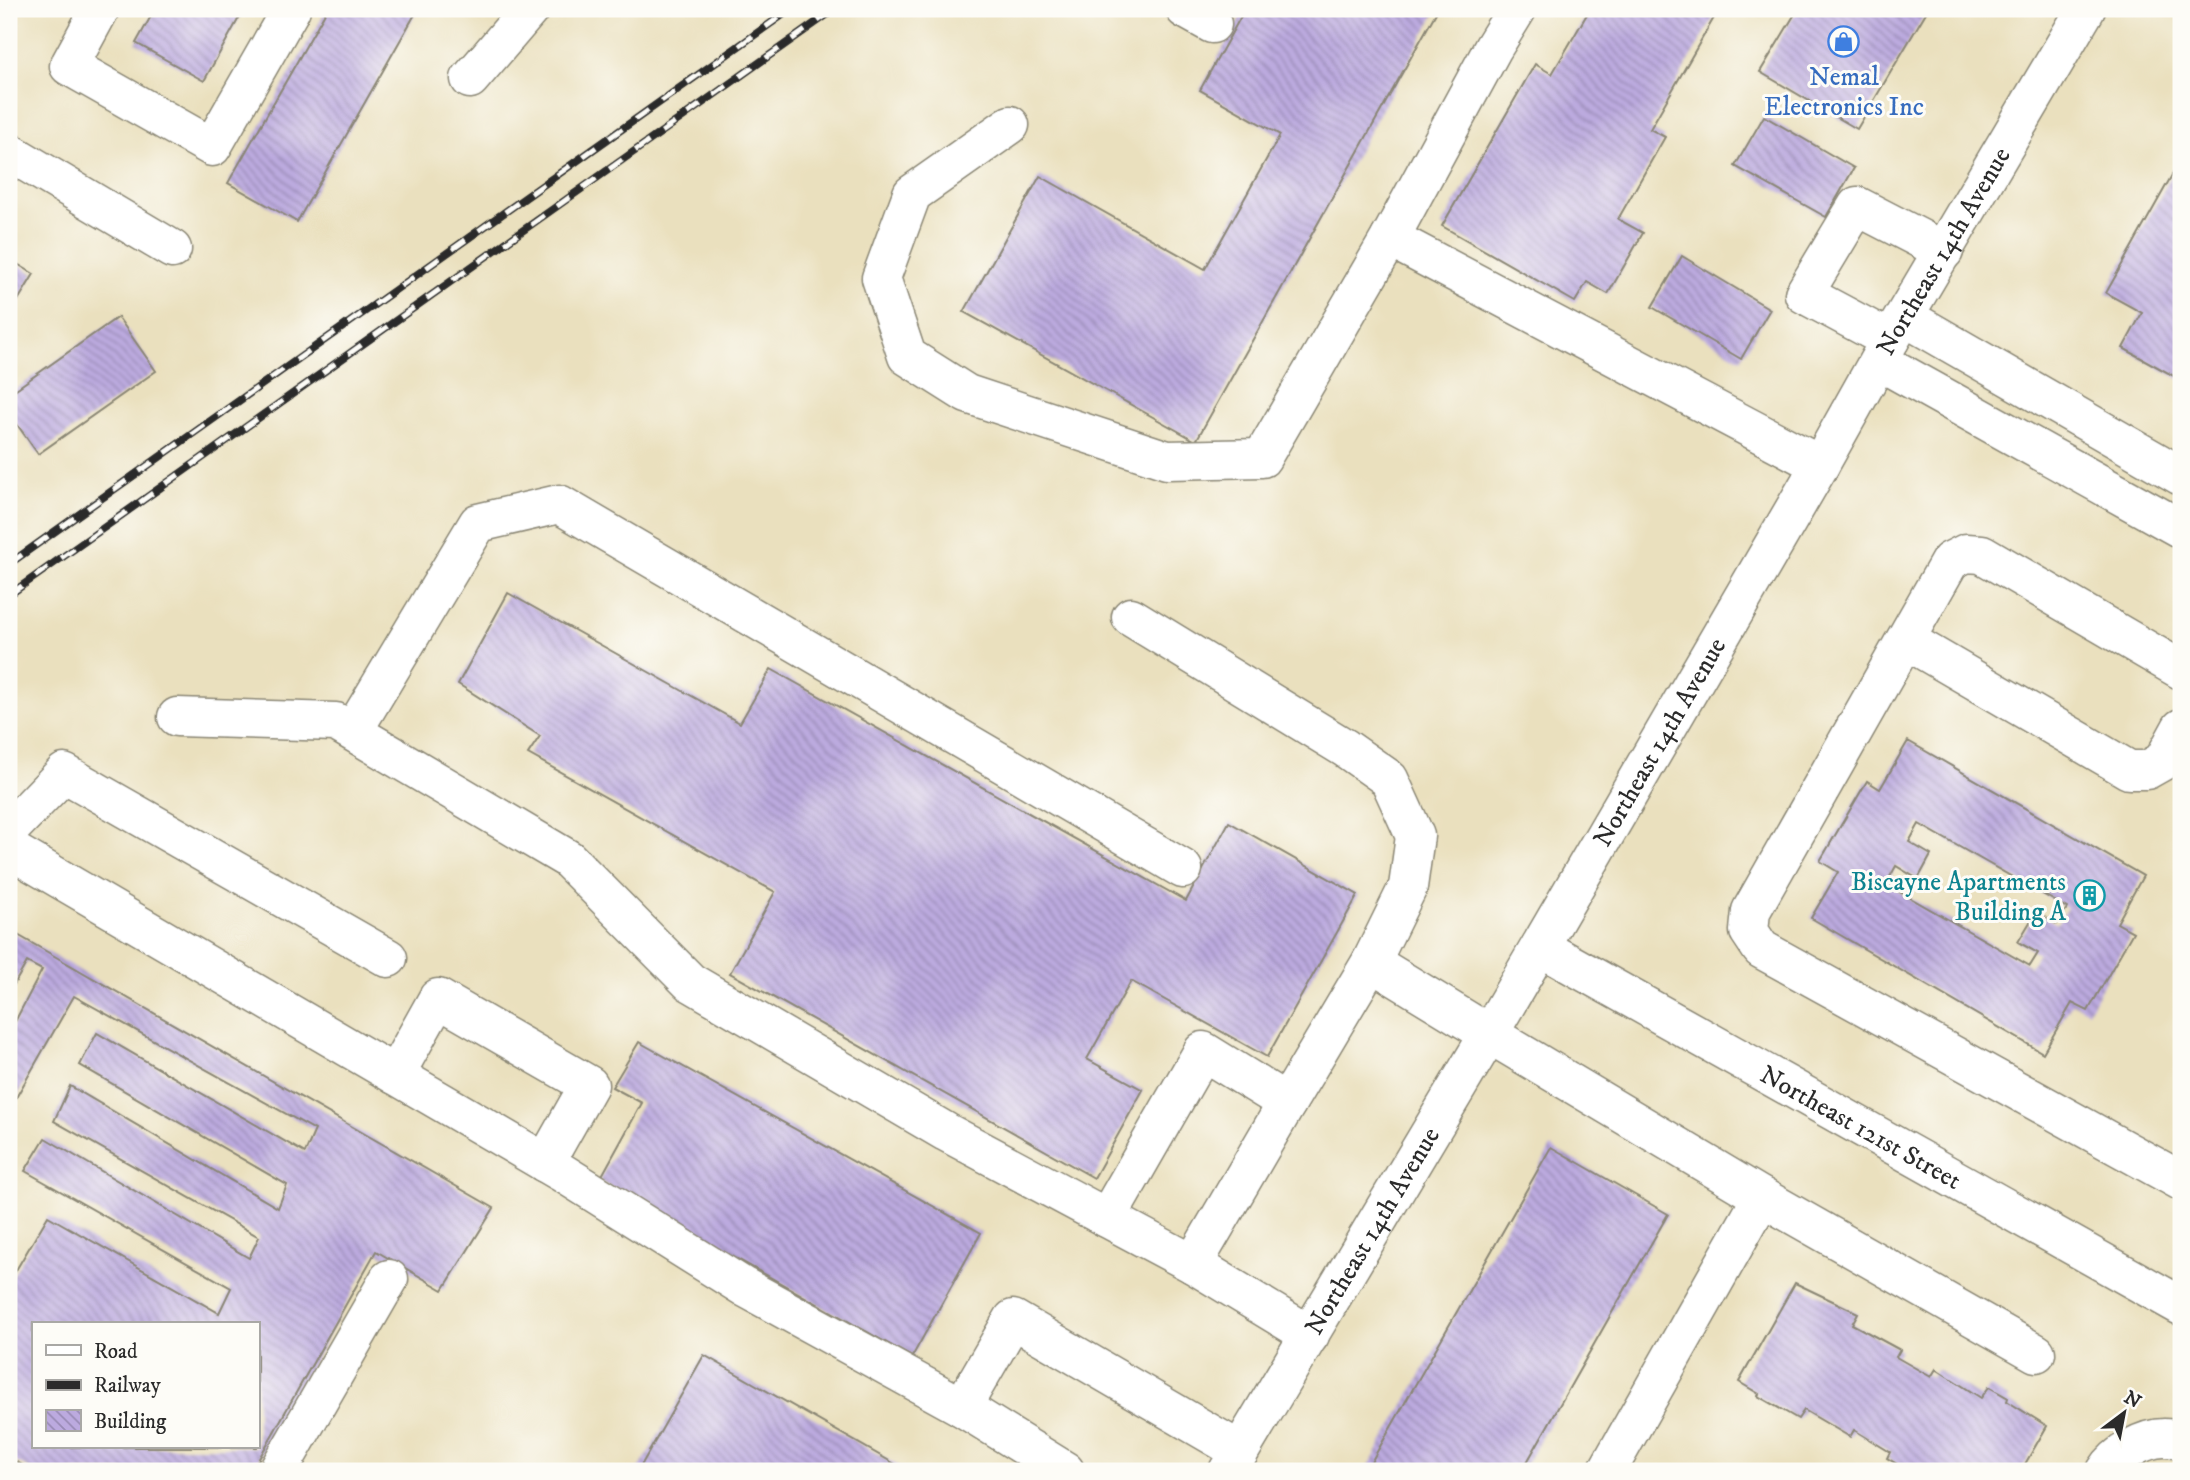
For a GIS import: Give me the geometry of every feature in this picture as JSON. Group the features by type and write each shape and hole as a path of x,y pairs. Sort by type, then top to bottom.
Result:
{"street":[{"path":"100,9 69,66 212,146 291,9"},
{"path":"470,79 530,9"},
{"path":"1010,125 912,194 881,278 907,356 967,394 1167,460 1262,458 1390,238 1517,9"},
{"name":"Northeast 14th Avenue","path":"1234,1461 1489,1034 1820,466 1891,339 2086,9"},
{"path":"9,152 172,249"},
{"path":"1944,251 1857,206 1804,294 1891,339 2035,393 2181,476"},
{"path":"1390,238 1820,466"},
{"path":"1891,339 2012,435 2181,529"},
{"path":"2012,435 2035,393"},
{"path":"352,731 478,523 559,504 1183,869"},
{"path":"2181,670 1982,554 1966,553 1951,561 1751,911 1749,931 1761,949 2181,1181"},
{"path":"1131,617 1345,748 1389,779 1415,835 1408,887 1371,961 1193,1264"},
{"path":"1906,640 2129,770 2147,771 2163,761 2181,728"},
{"path":"177,717 336,722 568,859 691,982 946,1132 1193,1264 1310,1335"},
{"path":"9,830 64,773 388,958"},
{"path":"9,849 545,1163 744,1287 962,1407 1065,1471"},
{"name":"Northeast 121st Street","path":"1540,947 2181,1306"},
{"path":"1371,961 1762,1197 2036,1353"},
{"path":"395,1075 439,998 589,1085 545,1163"},
{"path":"1107,1218 1203,1051 1287,1103"},
{"path":"1607,1471 1762,1197"},
{"path":"278,1471 389,1279"},
{"path":"962,1407 1013,1319 1234,1461"},
{"path":"2106,1471 2111,1462 2133,1447 2162,1437 2181,1440"}],"building":[{"path":"155,9 244,9 204,81 136,43"},
{"path":"327,9 418,9 297,222 228,183"},
{"path":"1245,9 1438,9 1196,441 964,312 1040,176 1205,269 1280,135 1200,90"},
{"path":"1590,9 1719,9 1650,129 1665,137 1618,219 1643,233 1608,294 1587,282 1575,302 1442,226 1535,64 1552,74"},
{"name":"Nemal Electronics Inc","path":"1798,9 1928,9 1857,129 1760,72"},
{"path":"1764,116 1854,168 1826,217 1735,166"},
{"path":"2181,159 2181,380 2123,348 2142,313 2106,293"},
{"path":"1682,256 1770,309 1741,359 1652,307"},
{"path":"9,259 34,274 9,315"},
{"path":"118,317 156,371 38,454 9,413 9,394"},
{"path":"508,593 740,723 771,669 1186,901 1229,822 1358,895 1267,1057 1131,981 1087,1059 1143,1090 1094,1178 730,973 775,892 528,754 540,736 458,684"},
{"name":"Biscayne Apartments Building A","path":"1908,741 2143,876 2117,923 2133,932 2088,1011 2072,1003 2043,1053 1811,918 1838,872 1820,861 1867,781 1880,789","holes":["1919,824 2067,908 2057,924 2036,912 2018,942 2038,953 2030,966 1886,884 1896,866 1918,879 1931,855 1909,842"]},
{"path":"9,930 494,1208 443,1290 376,1251 252,1471 33,1471 9,1458 9,1282 48,1216 219,1313 231,1288 25,1171 45,1138 249,1258 259,1237 54,1121 70,1086 278,1208 287,1185 80,1065 97,1033 305,1153 315,1130 74,996 9,1110 9,1033 42,970 27,962 9,993"},
{"path":"639,1042 981,1233 912,1357 599,1181 642,1103 612,1087"},
{"path":"1551,1147 1668,1214 1522,1471 1366,1471"},
{"path":"1795,1283 1858,1313 1852,1324 1900,1350 1896,1357 1931,1377 1936,1369 1981,1398 1989,1387 2047,1426 2021,1471 1909,1471 1887,1458 1890,1452 1854,1430 1850,1437 1804,1410 1798,1419 1739,1382"},
{"path":"704,1355 907,1471 638,1471"}],"railway":[{"path":"9,564 791,9"},
{"path":"9,595 835,9"}],"place":[{"name":"Nemal Electronics Inc","path":"1844,41"},
{"name":"Biscayne Apartments Building A","path":"2089,896"}]}
